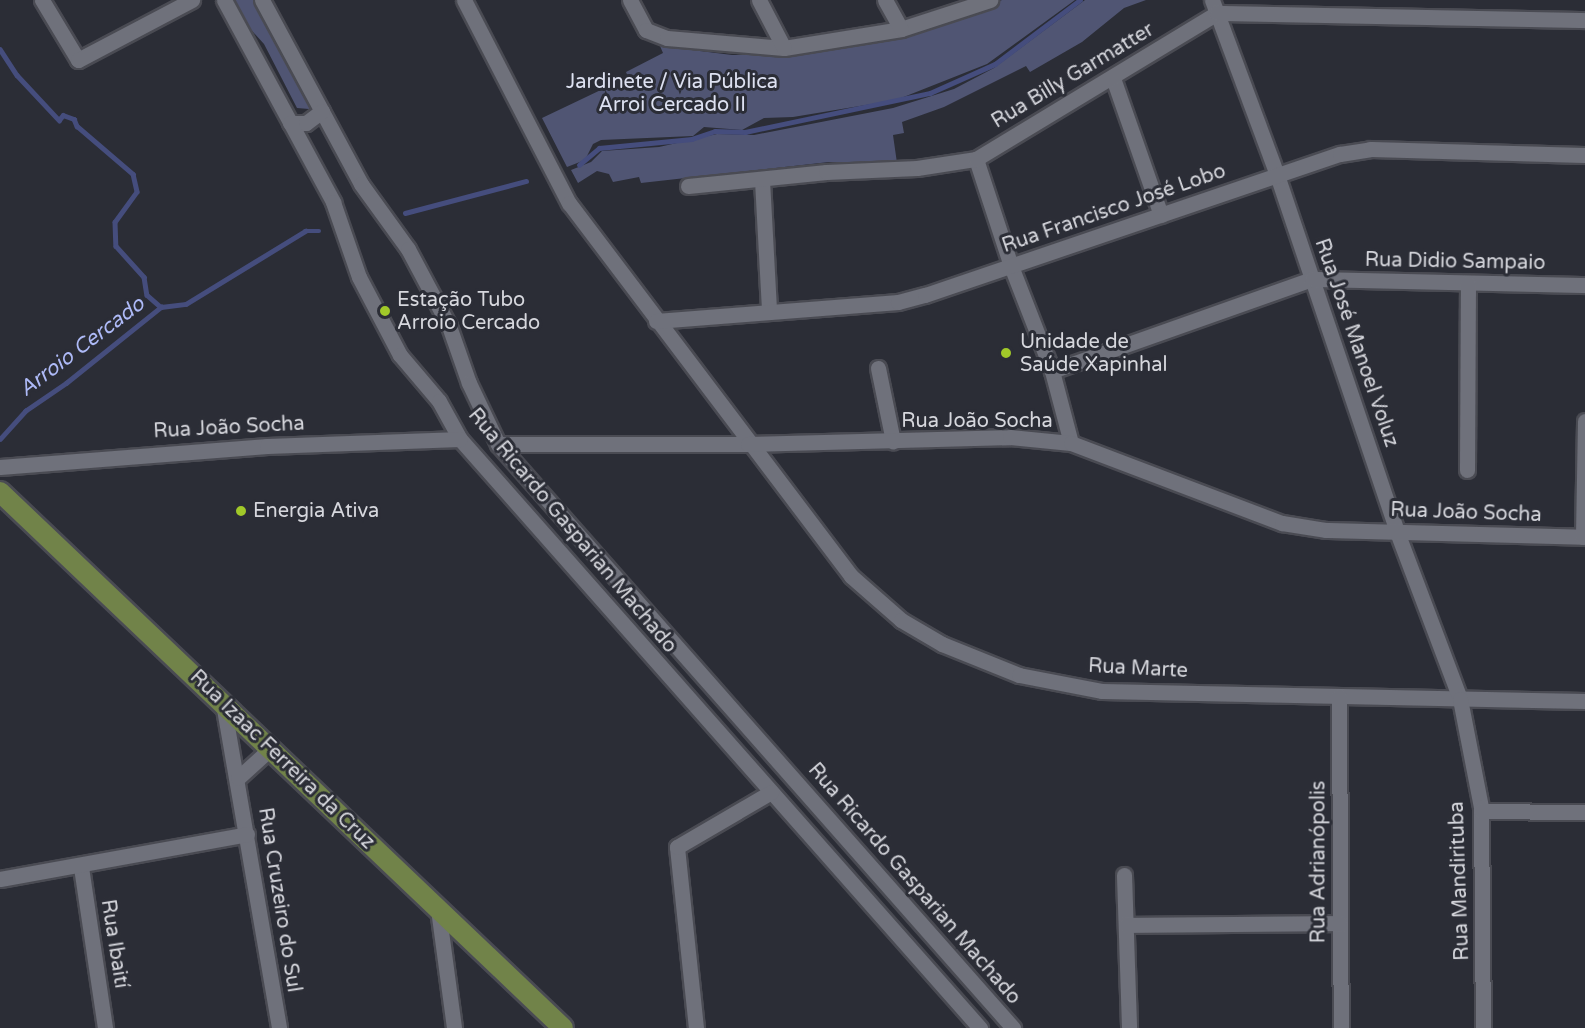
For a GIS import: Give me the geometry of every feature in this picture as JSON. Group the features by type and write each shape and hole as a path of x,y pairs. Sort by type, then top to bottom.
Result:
{"main road":[{"name":"Rua Izaac Ferreira da Cruz","path":"0,492 563,1028"}],"street":[{"path":"42,0 78,60 192,0"},
{"name":"Rua Ricardo Gasparian Machado","path":"224,0 333,202 359,277 400,355 439,401 460,439 980,1028"},
{"name":"Rua Ricardo Gasparian Machado","path":"262,0 361,184 408,249 449,326 469,383 498,444 1013,1028"},
{"name":"Rua Marte","path":"464,0 569,203 748,444 851,576 901,620 942,644 1019,675 1102,691 1585,701"},
{"path":"630,0 646,30 691,43 784,48 901,29 958,13 990,0"},
{"path":"759,0 784,48"},
{"path":"885,0 901,29"},
{"path":"1214,6 1337,7 1585,20"},
{"name":"Rua Billy Garmatter","path":"688,186 826,172 918,168 976,159 1113,78 1214,6"},
{"name":"Rua José Manoel Voluz","path":"1214,6 1277,175 1397,532 1460,699"},
{"path":"1113,78 1161,215"},
{"path":"290,123 306,123 322,111"},
{"name":"Rua Francisco José Lobo","path":"656,321 770,310 898,302 1340,154 1370,149 1585,155"},
{"path":"976,159 1011,266 1052,371 1071,443"},
{"path":"762,180 770,310"},
{"name":"Rua Didio Sampaio","path":"1052,371 1312,279 1585,285"},
{"path":"1467,470 1468,283"},
{"path":"878,369 893,441"},
{"path":"1584,537 1585,421"},
{"name":"Rua João Socha","path":"498,444 748,444 1010,437 1071,443 1282,523 1326,530 1584,537"},
{"name":"Rua João Socha","path":"0,467 267,446 460,439"},
{"name":"Rua Adrianópolis","path":"1339,696 1341,1028"},
{"name":"Rua Mandirituba","path":"1460,699 1481,811 1484,1028"},
{"name":"Rua Cruzeiro do Sul","path":"223,702 238,778 279,1028"},
{"path":"238,778 271,748"},
{"path":"696,1028 677,847 771,792"},
{"path":"1481,811 1585,812"},
{"path":"0,879 81,867 247,834"},
{"name":"Rua Ibaití","path":"81,867 105,1028"},
{"path":"1124,875 1129,1028"},
{"path":"438,909 454,1028"},
{"path":"1126,926 1340,923"}],"green space":[{"path":"232,0 254,0 310,105 309,109 297,108 264,44 244,22"},
{"name":"Jardinete / Via Pública Arroi Cercado II","path":"1002,0 1075,0 987,64 896,100 793,117 764,118 742,130 704,127 693,136 601,140 593,144 585,160 567,167 542,118 628,77 626,72 663,53 660,46 732,55 784,54 934,28"},
{"path":"1085,0 1146,0 1124,8 1082,42 1030,72 1026,66 944,107 902,122 904,133 893,135 897,163 829,162 641,183 639,177 613,182 609,174 597,171 578,183 571,170 591,162 602,151 659,147 717,134 754,135 893,108 954,89 994,68"}],"waterway":[{"name":"Arroio Cercado","path":"579,165 599,148 692,139 715,131 745,132 930,93 995,64 1080,0"},
{"path":"0,49 17,75 59,120 63,115 74,119 77,126 133,174 137,192 115,222 116,246 144,277 147,295 161,307"},
{"name":"Arroio Cercado","path":"405,213 526,181"},
{"name":"Arroio Cercado","path":"0,439 25,411 66,383 161,307 186,304 305,231 319,231"}],"place":[{"name":"Estação Tubo Arroio Cercado","path":"385,311"},
{"name":"Unidade de Saúde Xapinhal","path":"1006,353"},
{"name":"Energia Ativa","path":"241,511"}]}
